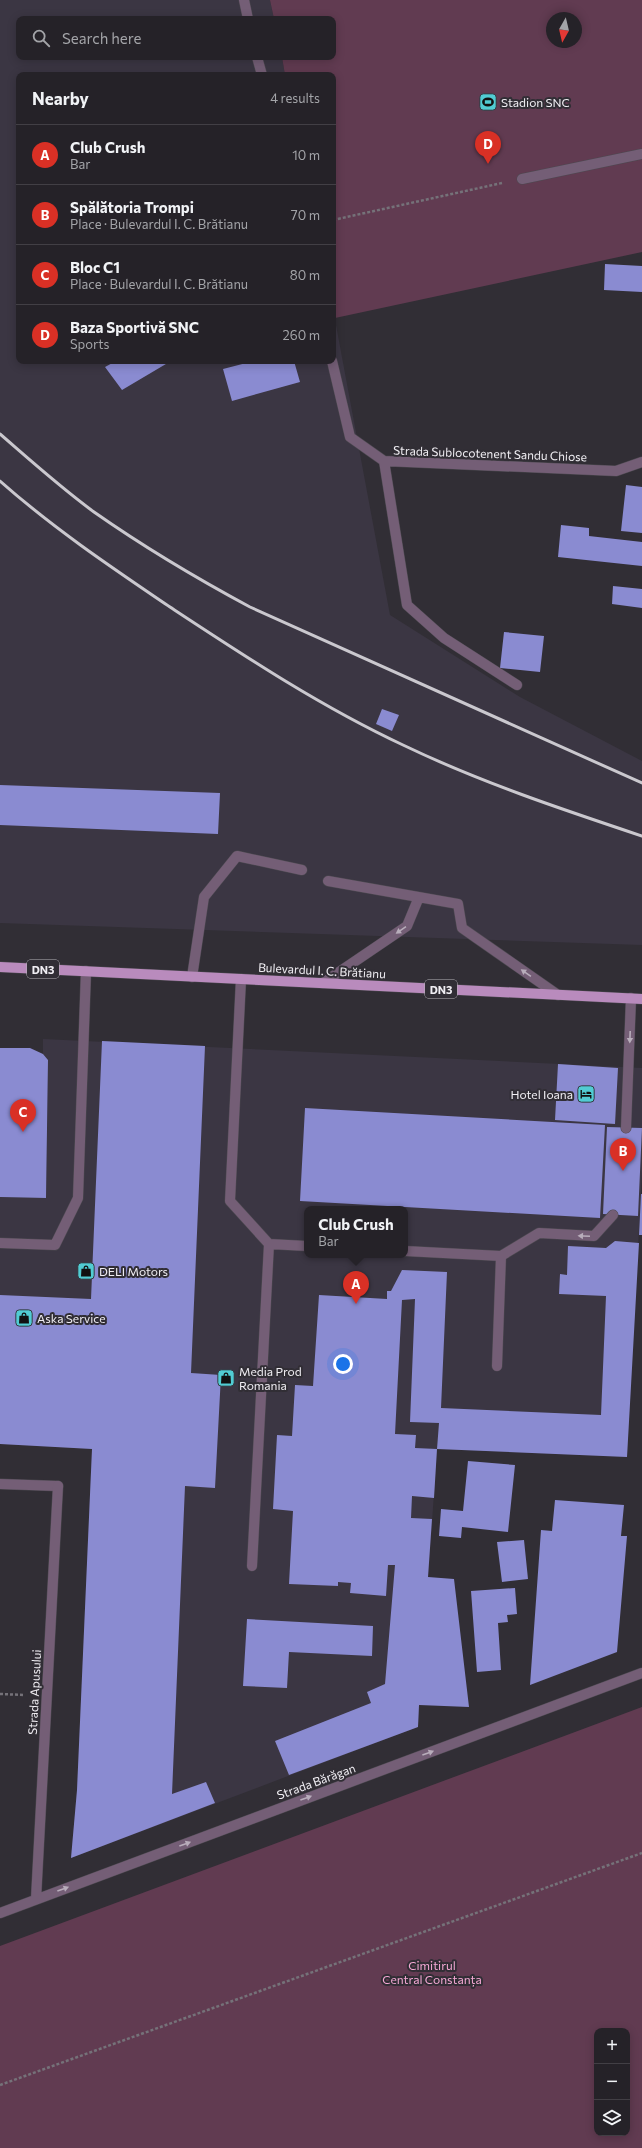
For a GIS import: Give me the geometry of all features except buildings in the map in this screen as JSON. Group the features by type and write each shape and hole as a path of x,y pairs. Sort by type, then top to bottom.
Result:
{"main road":[{"name":"Bulevardul I. C. Brătianu","path":"0,967 642,999"}],"street":[{"path":"244,0 247,16"},
{"path":"259,60 261,72"},
{"path":"522,179 642,154"},
{"name":"Strada Sublocotenent Sandu Chiose","path":"333,364 350,437 384,461 616,471 642,462"},
{"path":"384,461 407,605 444,638 517,685"},
{"path":"192,977 204,897 237,856 302,870"},
{"path":"328,881 458,904 462,928 558,995"},
{"path":"323,983 407,926 419,897"},
{"path":"0,1243 56,1245 78,1198 86,971"},
{"path":"241,979 230,1201 268,1244 252,1566"},
{"path":"626,1128 631,998"},
{"path":"408,1251 501,1256 539,1234 594,1236 613,1215"},
{"path":"268,1244 304,1246"},
{"path":"497,1366 501,1256"},
{"name":"Strada Apusului","path":"0,1484 58,1486 36,1899"},
{"name":"Strada Bărăgan","path":"0,1913 642,1673"}],"path":[{"path":"336,219 522,179"},
{"path":"0,2085 642,1853"}],"shaded area":[{"path":"0,0 270,0 273,16 16,16 16,60 282,60 284,72 16,72 16,364 336,364 336,325 390,615 520,697 642,761 642,945 0,923"},
{"path":"43,1039 642,1068 642,1172 627,1457 437,1449 418,1727 71,1858 77,1790 92,1449 0,1444 0,1197 46,1198 48,1060 43,1054"}],"green space":[{"path":"270,0 642,0 642,252 336,318 336,72 284,72 282,60 336,60 336,16 273,16"},
{"name":"Cimitirul Central Constanța","path":"642,1707 642,2148 0,2148 0,1946"}],"railway":[{"path":"0,434 58,484 94,512 170,562 250,607 642,783"},
{"path":"0,481 62,531 148,592 255,662 342,714 403,745 461,771 551,805 642,836"}],"place":[{"name":"Stadion SNC","path":"488,102"},
{"name":"Baza Sportivă SNC","path":"488,164"},
{"name":"Hotel Ioana","path":"586,1094"},
{"name":"Bloc C1","path":"23,1132"},
{"name":"Spălătoria Trompi","path":"623,1171"},
{"name":"DELI Motors","path":"86,1271"},
{"name":"Club Crush","path":"356,1304"},
{"name":"Aska Service","path":"24,1318"},
{"name":"Media Prod Romania","path":"226,1378"}]}
